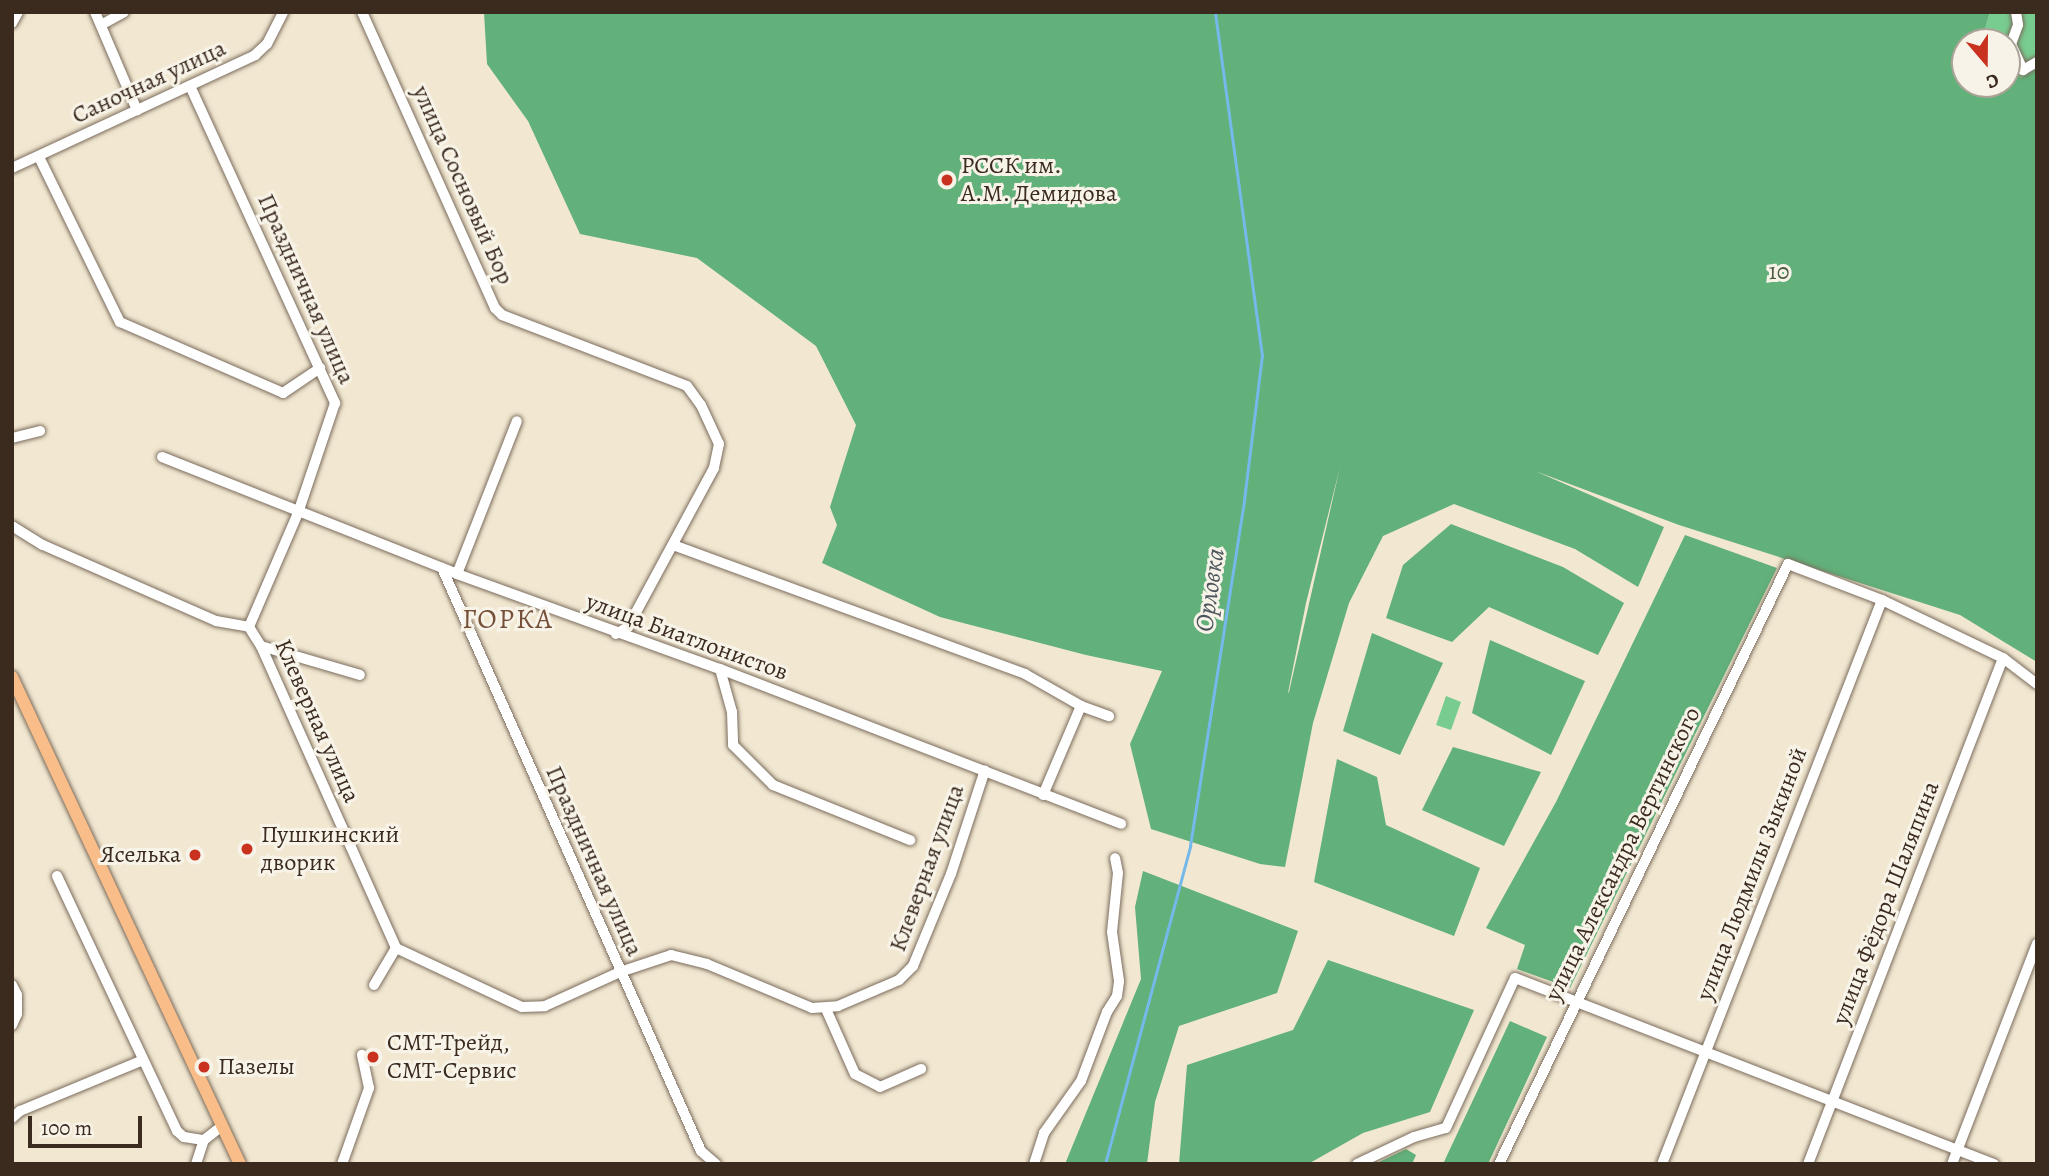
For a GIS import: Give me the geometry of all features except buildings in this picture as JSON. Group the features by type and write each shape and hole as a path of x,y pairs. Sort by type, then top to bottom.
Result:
{"main road":[{"path":"12,677 240,1164"}],"street":[{"path":"12,23 18,12"},
{"path":"95,12 137,110"},
{"path":"101,24 124,12"},
{"name":"Саночная улица","path":"12,168 262,50 283,12"},
{"name":"улица Сосновый Бор","path":"362,12 495,308 502,315 687,386 701,405 720,452 714,468 628,626 616,634"},
{"path":"2016,12 2018,25 2011,44 2023,70 2037,62"},
{"name":"Праздничная улица","path":"190,86 335,403 298,513 249,627"},
{"path":"39,157 120,322 283,393 320,368"},
{"path":"457,574 517,421"},
{"path":"12,438 40,431"},
{"name":"улица Биатлонистов","path":"162,457 457,574 616,634 720,669 1121,824"},
{"path":"12,526 43,545 216,621 249,627"},
{"path":"673,545 1025,674 1081,706 1109,716"},
{"name":"улица Александра Вертинского","path":"1499,1164 1574,1003 1788,564 1882,600"},
{"name":"Праздничная улица","path":"442,568 701,1151 716,1164"},
{"path":"1882,600 2003,658 2037,684"},
{"name":"улица Людмилы Зыкиной","path":"1662,1164 1882,600"},
{"name":"Клеверная улица","path":"249,627 261,646 396,948"},
{"path":"261,646 360,675"},
{"name":"улица Фёдора Шаляпина","path":"1808,1164 2003,658"},
{"path":"720,669 732,712 733,745 773,785 910,840"},
{"path":"1043,795 1081,706"},
{"name":"Клеверная улица","path":"826,1009 908,975 951,874 985,770"},
{"path":"1034,1164 1044,1133 1081,1080 1107,1012 1117,996 1119,981 1112,932 1118,873 1115,858"},
{"path":"57,876 177,1131 184,1136 204,1140"},
{"path":"1952,1164 2037,944"},
{"path":"374,985 396,948 522,1007 545,1006 620,972 671,955 707,964 812,1007 826,1009 855,1074 880,1087 921,1069"},
{"path":"1357,1164 1414,1137 1446,1128 1515,978 1994,1164"},
{"path":"12,985 17,995 17,1014 12,1025"},
{"path":"342,1164 369,1088 362,1055"},
{"path":"12,1118 20,1111 143,1060"},
{"path":"196,1164 204,1140 222,1126"}],"green space":[{"name":"10","path":"484,12 1990,12 1985,28 1951,28 1951,98 2021,98 2021,78 2037,68 2037,662 1960,615 1679,525 1535,471 1664,527 1638,587 1575,549 1454,504 1383,536 1349,603 1313,723 1285,867 1260,864 1151,829 1130,744 1162,671 1086,655 940,617 822,563 837,525 830,507 856,425 816,346 697,258 580,234 528,121 487,64","holes":["1340,467 1289,692 1306,603"]},
{"path":"1990,12 2037,12 2037,68 2021,79 2021,28 1985,28"},
{"path":"1451,524 1563,567 1624,603 1598,655 1489,607 1452,642 1386,618 1403,565"},
{"path":"1685,535 1777,568 1570,988 1517,969 1525,945 1486,928 1556,802"},
{"path":"1372,633 1443,663 1400,755 1343,731"},
{"path":"1490,640 1585,681 1551,755 1472,713"},
{"path":"1446,696 1461,702 1451,730 1436,725"},
{"path":"1453,747 1541,772 1504,846 1422,810"},
{"path":"1337,759 1377,777 1386,825 1480,868 1454,936 1314,882"},
{"path":"1143,871 1298,931 1277,993 1179,1026 1155,1102 1147,1164 1065,1164 1141,979 1135,907"},
{"path":"1328,960 1474,1010 1430,1112 1363,1133 1308,1164 1179,1164 1187,1065 1293,1030"},
{"path":"1510,1021 1547,1037 1488,1164 1443,1164"},
{"path":"1406,1149 1416,1155 1412,1164 1375,1164"}],"waterway":[{"name":"Орловка","path":"1105,1164 1190,846 1244,500 1262,356 1215,12"}],"place":[{"name":"РССК им. А.М. Демидова","path":"947,180"},
{"name":"Пушкинский дворик","path":"247,849"},
{"name":"Яселька","path":"195,855"},
{"name":"СМТ-Трейд, СМТ-Сервис","path":"373,1057"},
{"name":"Пазелы","path":"204,1067"}],"district":[{"name":"ГОРКА","path":"508,619"}]}
